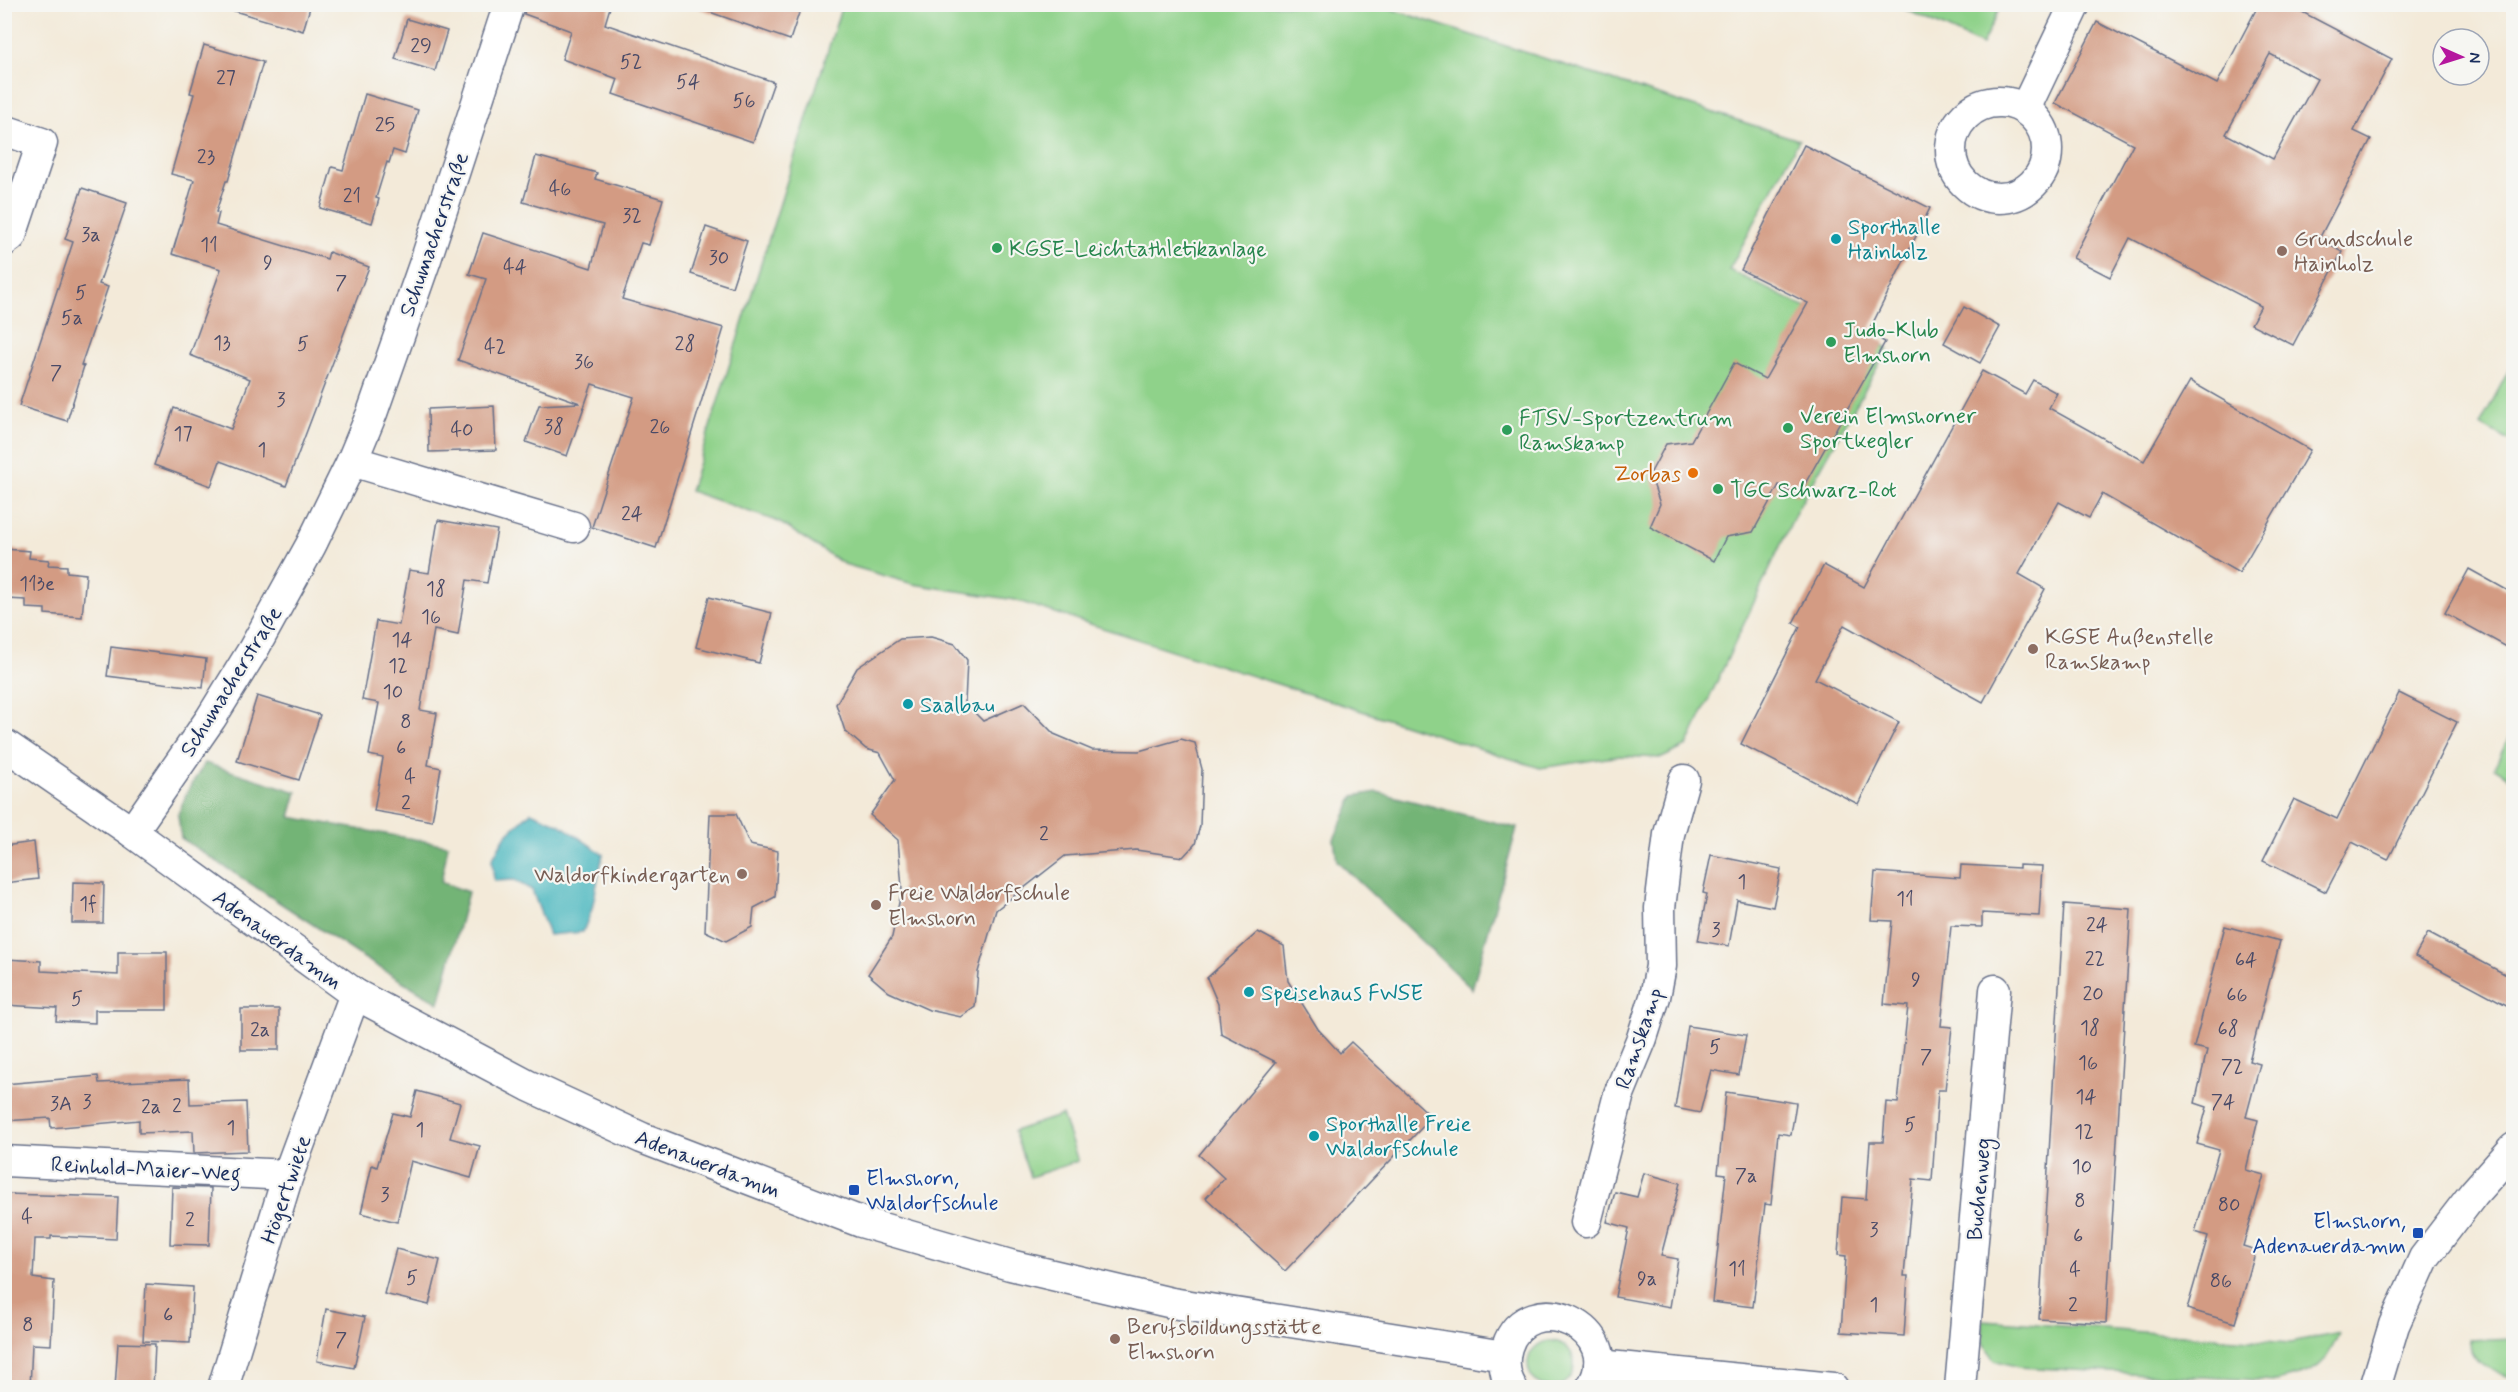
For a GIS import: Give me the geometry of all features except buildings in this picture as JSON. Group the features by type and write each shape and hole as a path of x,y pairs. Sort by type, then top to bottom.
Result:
{"street":[{"name":"Schumacherstraße","path":"132,832 211,718 253,650 311,545 352,461 372,412 426,259 509,4"},
{"path":"2025,109 2075,4"},
{"path":"4,130 42,143 11,236 4,241"},
{"path":"352,461 574,527"},
{"name":"Adenauerdamm","path":"4,744 132,832 355,994 529,1086 642,1138 861,1222 1010,1265 1172,1303 1504,1356"},
{"name":"Ramskamp","path":"1586,1222 1619,1094 1642,1038 1655,997 1661,966 1660,908 1669,834 1684,780"},
{"name":"Buchenweg","path":"1960,1388 1995,990"},
{"name":"Högertwiete","path":"223,1388 288,1175 355,994"},
{"path":"2375,1388 2394,1325 2424,1258 2474,1193 2514,1148"},
{"name":"Reinhold-Maier-Weg","path":"4,1161 288,1175"},
{"path":"1512,1388 1505,1371 1504,1356 1509,1342 1518,1329 1544,1316 1559,1316 1576,1322 1588,1333 1596,1348 1595,1376 1833,1388"}],"green space":[{"name":"FTSV-Sportzentrum Ramskamp","path":"842,5 1378,5 1799,140 1729,270 1888,348 1796,512 1687,746 1662,758 1620,756 1540,768 1015,600 913,584 844,564 779,522 690,491"},
{"path":"1896,5 2001,5 1982,45"},
{"path":"2513,362 2513,443 2480,425"},
{"path":"2514,729 2513,779 2494,768"},
{"path":"205,763 297,792 290,817 448,845 441,882 468,892 439,1003 367,960 181,838 178,815 188,790"},
{"path":"1377,792 1517,828 1472,989 1337,861 1334,839 1354,796"},
{"path":"1062,1115 1078,1161 1030,1177 1014,1131"},
{"path":"1983,1320 2291,1343 2339,1333 2328,1355 2316,1368 2277,1381 2018,1367 1994,1360 1983,1343"},
{"path":"2513,1338 2513,1377 2484,1366 2474,1355 2468,1340"},
{"path":"1551,1341 1567,1348 1574,1364 1567,1380 1551,1387 1535,1380 1528,1364 1535,1348"}],"water":[{"path":"531,812 559,824 603,854 592,909 583,932 549,935 532,890 514,880 494,881 492,859 506,835"}],"place":[{"name":"Sporthalle Hainholz","path":"1836,239"},
{"name":"KGSE-Leichtathletikanlage","path":"997,248"},
{"name":"Grundschule Hainholz","path":"2282,251"},
{"name":"Judo-Klub Elmshorn","path":"1831,342"},
{"name":"Verein Elmshorner Sportkegler","path":"1788,428"},
{"name":"FTSV-Sportzentrum Ramskamp","path":"1507,430"},
{"name":"Zorbas","path":"1693,473"},
{"name":"TGC Schwarz-Rot","path":"1718,489"},
{"name":"KGSE Außenstelle Ramskamp","path":"2033,649"},
{"name":"Saalbau","path":"908,704"},
{"name":"Waldorfkindergarten","path":"742,874"},
{"name":"Freie Waldorfschule Elmshorn","path":"876,905"},
{"name":"Speisehaus FWSE","path":"1249,992"},
{"name":"Sporthalle Freie Waldorfschule","path":"1314,1136"},
{"name":"Elmshorn, Waldorfschule","path":"854,1190"},
{"name":"Elmshorn, Adenauerdamm","path":"2418,1233"},
{"name":"Berufsbildungsstätte Elmshorn","path":"1115,1339"}]}
